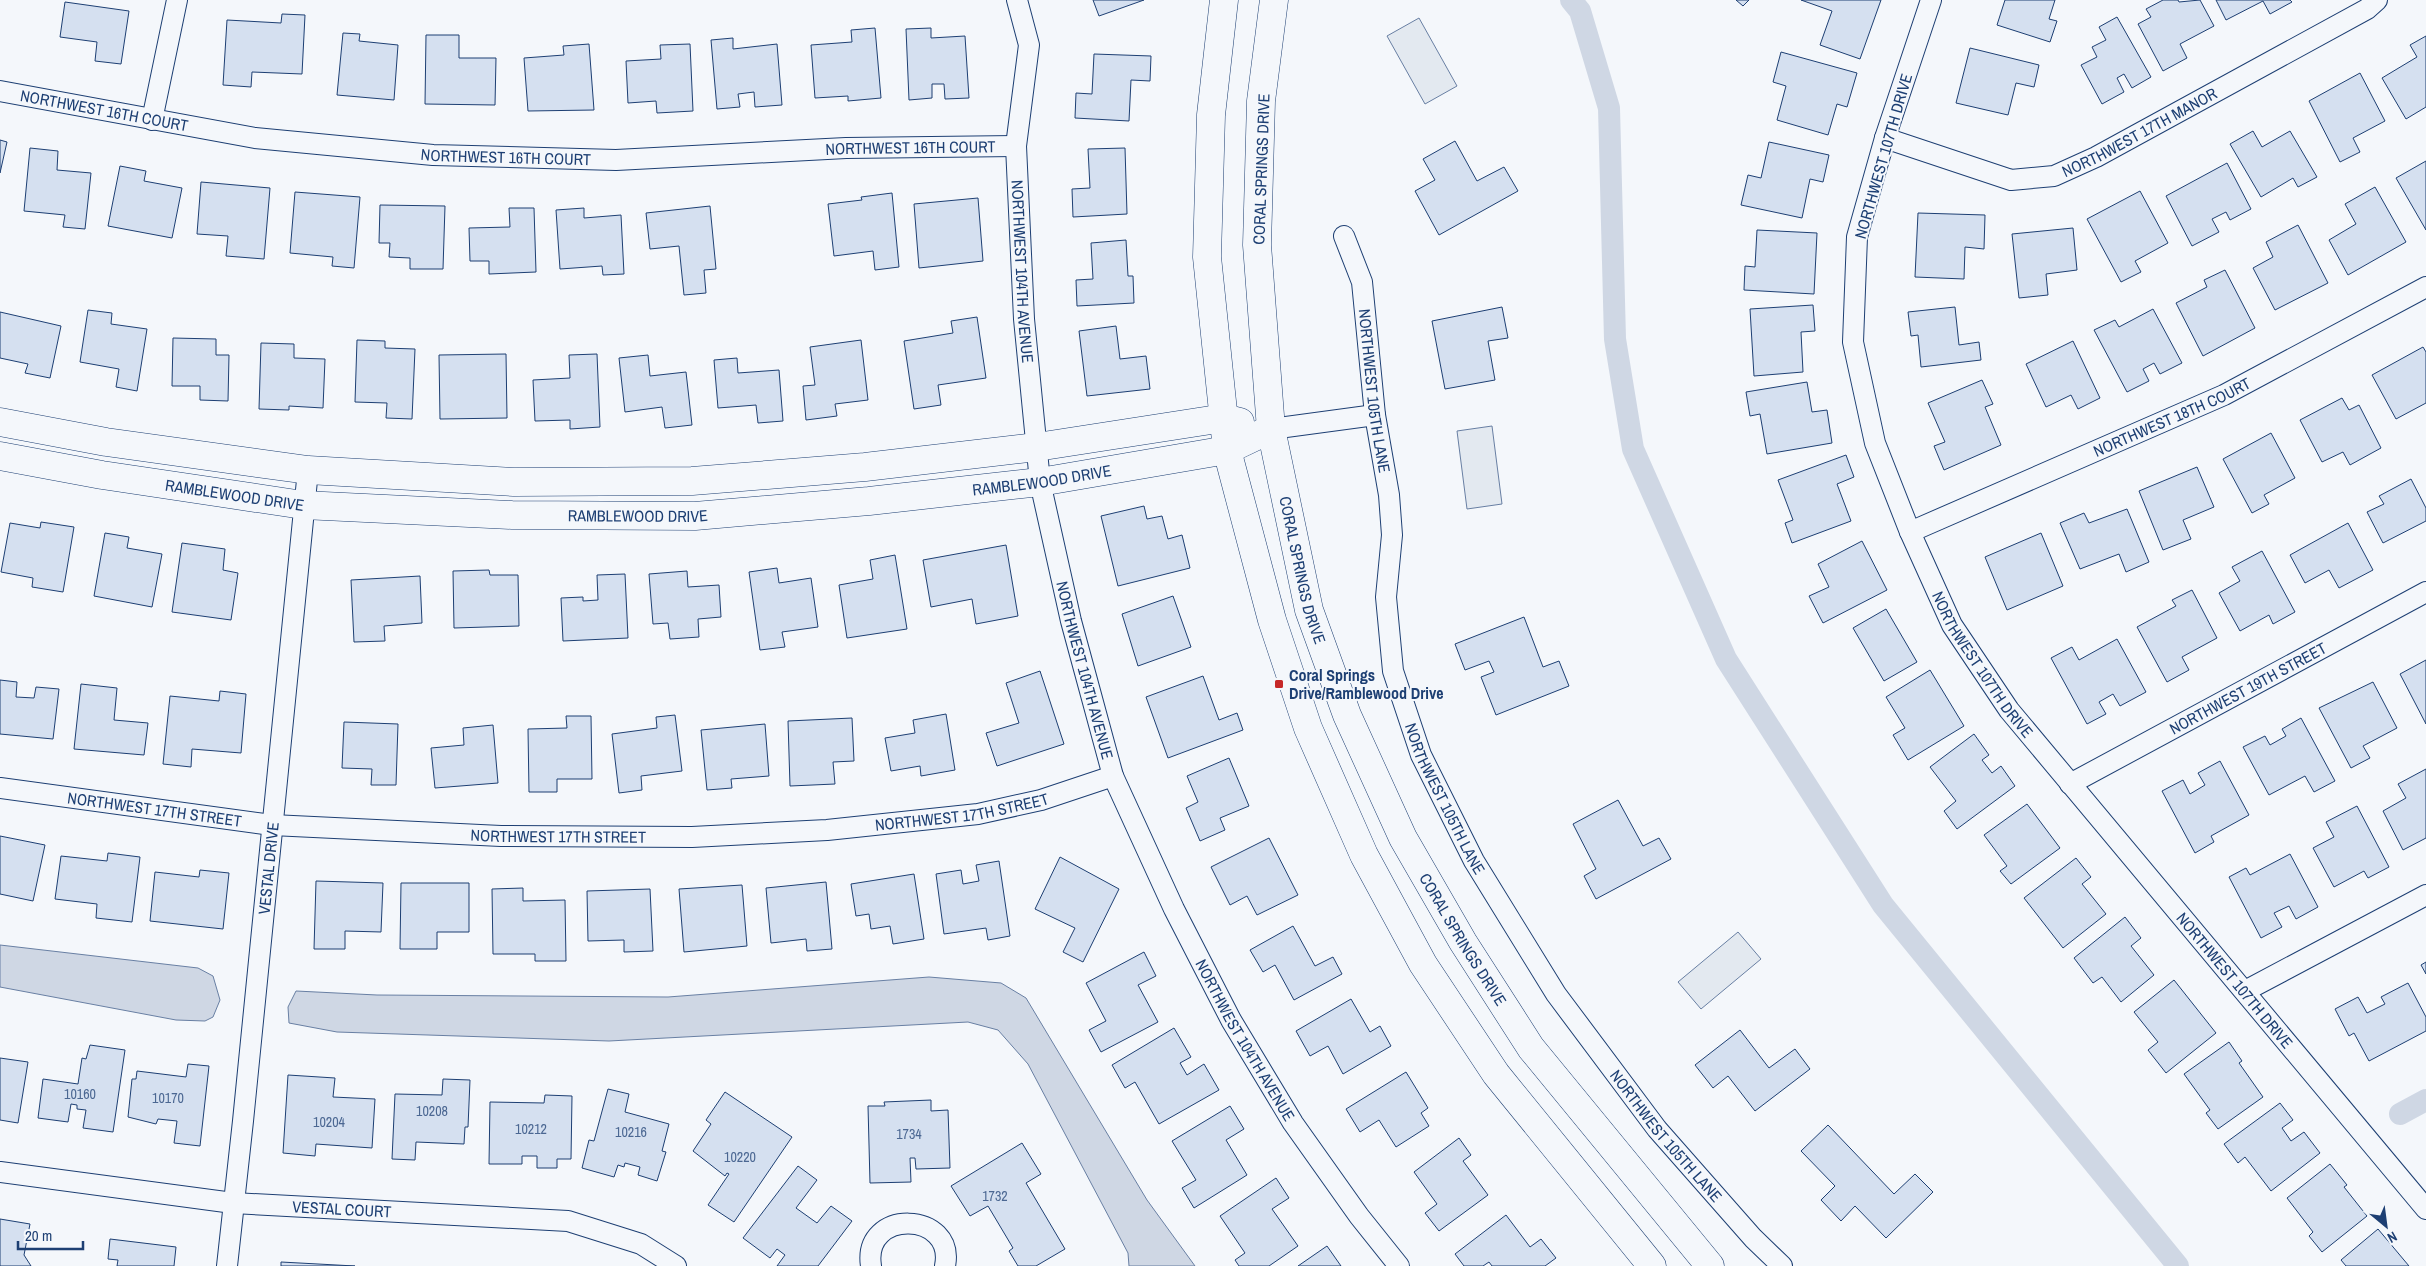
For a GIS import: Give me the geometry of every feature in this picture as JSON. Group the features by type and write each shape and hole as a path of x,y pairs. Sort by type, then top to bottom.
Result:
{"main road":[{"path":"1224,0 1211,115 1207,257 1227,450 1272,620 1308,728 1364,855 1423,964 1496,1074 1652,1266"},
{"name":"CORAL SPRINGS DRIVE","path":"1274,0 1261,101 1257,245 1271,430 1309,610 1347,715 1403,838 1463,942 1531,1048 1710,1266"},
{"name":"RAMBLEWOOD DRIVE","path":"0,422 106,442 308,470 514,482 692,481 865,467 1036,447 1224,418 1271,430"},
{"name":"RAMBLEWOOD DRIVE","path":"0,456 102,475 303,505 512,515 695,516 870,501 1040,482 1227,450 1271,430"}],"street":[{"path":"152,120 177,0"},
{"name":"NORTHWEST 104TH AVENUE","path":"1017,0 1029,45 1016,146 1024,319 1040,482 1071,621 1113,776 1174,909 1231,1020 1293,1123 1358,1216 1399,1266"},
{"name":"NORTHWEST 107TH DRIVE","path":"1931,0 1885,138 1857,237 1853,342 1875,443 1910,532 1952,624 2009,710 2426,1209"},
{"name":"NORTHWEST 17TH MANOR","path":"1885,138 2011,180 2054,176 2114,147 2367,8 2377,0"},
{"name":"NORTHWEST 16TH COURT","path":"0,91 255,138 433,155 616,160 846,148 1016,146"},
{"name":"NORTHWEST 105TH LANE","path":"1344,236 1362,282 1376,415 1389,495 1392,535 1386,596 1393,671 1421,755 1474,861 1556,994 1657,1129 1753,1238 1782,1266"},
{"name":"NORTHWEST 18TH COURT","path":"1910,532 2224,396 2426,287"},
{"name":"RAMBLEWOOD DRIVE","path":"1271,430 1376,415"},
{"name":"VESTAL DRIVE","path":"227,1266 244,1122 303,505 308,470"},
{"name":"NORTHWEST 19TH STREET","path":"2070,784 2426,592"},
{"name":"NORTHWEST 17TH STREET","path":"0,788 272,825 502,836 692,837 827,830 978,814 1041,800 1113,776"},
{"path":"2245,991 2426,896"},
{"name":"VESTAL COURT","path":"0,1172 233,1203 568,1221 641,1244 676,1266"},
{"path":"871,1266 871,1251 876,1240 889,1228 906,1222 918,1223 929,1228 938,1237 944,1248 945,1266"}],"shaded area":[{"path":"1419,18 1457,86 1425,104 1387,36"},
{"path":"1492,426 1502,504 1467,509 1457,431"},
{"path":"1738,932 1761,959 1701,1009 1678,982"},
{"path":"0,945 198,968 213,976 220,1000 213,1017 205,1021 176,1020 0,987"},
{"path":"929,977 1001,983 1026,998 1147,1200 1195,1266 1129,1266 1128,1253 1028,1064 998,1030 968,1022 609,1041 337,1032 289,1023 288,1007 296,991 377,995 668,997"}],"building":[{"path":"1093,0 1144,0 1099,16"},
{"path":"1736,0 1749,0 1743,6"},
{"path":"1801,0 1881,0 1860,59 1820,45 1832,11"},
{"path":"2005,0 2055,0 2049,19 2057,21 2050,42 1997,25"},
{"path":"2163,0 2178,0 2179,2 2200,0 2214,26 2180,44 2187,58 2163,71 2138,24 2151,17 2146,9"},
{"path":"2216,0 2290,0 2292,2 2270,14 2263,1 2226,20"},
{"path":"65,2 129,11 121,64 95,61 97,42 60,37"},
{"path":"282,14 305,15 302,74 252,72 251,87 223,85 227,20 281,23"},
{"path":"2117,17 2151,77 2132,88 2124,74 2117,78 2124,92 2102,104 2081,65 2097,57 2092,47 2106,40 2099,27"},
{"path":"875,28 881,98 848,101 848,96 815,98 811,45 852,42 851,30"},
{"path":"931,28 931,38 965,36 969,98 945,99 944,84 932,84 932,98 909,100 906,29"},
{"path":"343,33 360,34 359,41 398,45 394,100 337,95"},
{"path":"426,35 459,35 459,58 496,58 495,105 425,104"},
{"path":"2426,36 2426,107 2406,119 2382,78 2417,57 2410,45"},
{"path":"733,38 733,49 777,44 782,105 755,107 754,92 738,94 740,107 717,109 711,40"},
{"path":"589,44 594,110 528,111 524,58 564,55 563,46"},
{"path":"690,44 693,111 657,113 656,101 628,103 626,61 661,59 660,45"},
{"path":"1970,48 2039,65 2034,87 2016,83 2008,115 1956,103"},
{"path":"1781,52 1857,73 1847,107 1837,104 1828,135 1777,120 1786,86 1773,82"},
{"path":"1094,54 1151,56 1150,81 1131,80 1129,121 1075,118 1076,93 1092,94"},
{"path":"2360,73 2385,121 2353,138 2360,152 2340,162 2309,101"},
{"path":"2253,131 2262,147 2290,131 2317,177 2298,187 2293,178 2261,197 2230,144"},
{"path":"0,140 7,142 0,173"},
{"path":"1455,141 1477,181 1504,167 1518,191 1439,235 1415,191 1435,180 1423,159"},
{"path":"1769,142 1829,155 1823,182 1810,179 1802,218 1741,205 1748,175 1761,178"},
{"path":"30,148 58,151 57,170 91,173 85,229 63,227 65,215 24,211"},
{"path":"1125,148 1127,214 1073,217 1072,189 1090,188 1088,149"},
{"path":"2426,161 2426,230 2396,178"},
{"path":"2227,163 2251,209 2230,220 2226,212 2212,219 2219,232 2192,246 2166,196"},
{"path":"120,166 146,171 144,181 182,188 172,238 108,226"},
{"path":"201,182 270,188 264,259 226,256 228,236 197,234"},
{"path":"2375,187 2406,242 2348,275 2329,240 2356,224 2345,204"},
{"path":"2140,191 2168,243 2135,261 2141,272 2121,282 2087,219"},
{"path":"295,192 360,197 354,268 332,266 333,257 290,253"},
{"path":"892,193 899,267 875,270 873,251 834,256 828,204 862,200 861,197"},
{"path":"978,198 983,261 919,268 914,204"},
{"path":"380,205 445,206 443,269 410,269 410,258 389,257 390,243 379,243"},
{"path":"710,206 716,269 704,270 706,293 684,295 679,246 650,249 646,213"},
{"path":"509,208 534,208 536,272 489,274 489,261 470,261 469,228 510,227"},
{"path":"584,208 584,218 621,215 624,274 603,275 602,266 560,269 556,210"},
{"path":"1918,213 1985,215 1984,249 1965,247 1964,279 1915,277"},
{"path":"2298,225 2328,283 2275,310 2253,268 2273,257 2266,242"},
{"path":"2073,228 2077,270 2046,274 2048,295 2019,298 2012,234"},
{"path":"1757,230 1817,233 1814,294 1744,290 1745,266 1755,267"},
{"path":"1126,240 1128,276 1133,276 1134,303 1077,306 1076,280 1093,279 1091,243"},
{"path":"2225,270 2255,328 2203,356 2176,303 2207,287 2204,280"},
{"path":"1813,305 1815,331 1801,332 1803,372 1754,376 1750,309"},
{"path":"1502,307 1508,338 1488,341 1495,380 1445,389 1432,321"},
{"path":"1955,307 1959,345 1979,342 1981,360 1921,367 1918,335 1911,336 1908,312"},
{"path":"2153,309 2182,363 2160,374 2154,363 2143,369 2149,381 2127,392 2094,330 2115,320 2119,327"},
{"path":"88,310 112,313 111,324 147,329 137,391 116,387 119,369 80,362"},
{"path":"0,312 61,326 50,378 25,373 28,364 0,358"},
{"path":"977,317 986,378 938,385 941,405 914,409 904,341 953,333 951,321"},
{"path":"1116,326 1120,359 1146,356 1150,389 1087,396 1079,331"},
{"path":"173,338 216,339 216,355 229,355 228,401 200,400 200,386 172,386"},
{"path":"357,340 385,341 385,348 415,349 412,419 386,418 387,403 355,402"},
{"path":"861,340 868,400 835,404 837,416 806,420 803,386 815,385 810,347"},
{"path":"2073,341 2100,398 2078,409 2071,395 2046,407 2026,364"},
{"path":"261,343 294,344 294,358 325,359 323,408 289,406 289,410 259,409"},
{"path":"2423,347 2426,352 2426,403 2396,419 2372,375"},
{"path":"506,354 507,418 440,419 439,355"},
{"path":"597,354 600,427 570,429 570,420 535,421 533,380 570,378 569,355"},
{"path":"648,355 650,376 686,372 692,425 665,428 662,407 625,412 619,358"},
{"path":"737,358 738,373 779,370 783,421 758,423 756,405 718,408 714,360"},
{"path":"1982,380 1993,404 1985,407 2001,445 1944,470 1934,446 1945,442 1928,403"},
{"path":"1807,382 1812,412 1827,410 1832,443 1767,454 1760,414 1750,416 1746,392"},
{"path":"2342,398 2349,410 2359,405 2381,448 2350,465 2343,452 2322,462 2300,420"},
{"path":"2271,433 2295,478 2264,495 2269,504 2252,513 2223,459"},
{"path":"1846,455 1854,477 1837,484 1851,521 1792,543 1785,523 1793,520 1778,480"},
{"path":"2197,467 2214,507 2183,520 2191,539 2163,550 2139,491"},
{"path":"2411,479 2426,508 2426,521 2383,543 2367,512 2384,504 2379,496"},
{"path":"1144,506 1147,519 1162,516 1168,539 1182,535 1190,568 1118,586 1101,516"},
{"path":"2127,509 2149,562 2126,572 2119,554 2080,569 2060,523 2084,513 2089,523"},
{"path":"41,522 74,527 63,592 32,587 33,578 1,572 10,523 40,528"},
{"path":"2348,523 2373,570 2339,588 2329,570 2305,583 2290,555"},
{"path":"105,533 129,537 127,548 162,554 152,607 94,596"},
{"path":"2041,533 2063,586 2007,610 1985,557"},
{"path":"1862,541 1887,590 1823,623 1809,596 1829,587 1818,564"},
{"path":"182,543 225,549 223,570 238,573 231,620 172,612"},
{"path":"1006,545 1018,616 976,624 972,599 931,607 923,560"},
{"path":"2262,551 2295,612 2273,624 2269,615 2240,631 2219,593 2240,581 2232,567"},
{"path":"895,555 907,629 847,638 839,585 873,579 870,560"},
{"path":"777,568 779,583 811,578 818,627 782,632 785,647 760,650 749,572"},
{"path":"489,570 490,575 518,575 519,626 454,628 453,571"},
{"path":"687,571 688,587 719,585 721,617 698,619 699,637 670,639 668,623 653,624 649,574"},
{"path":"625,574 628,638 563,641 561,598 583,597 583,601 598,600 597,575"},
{"path":"420,576 422,623 384,626 385,641 354,642 351,580"},
{"path":"2192,590 2217,638 2182,657 2189,670 2167,682 2137,627 2176,606 2172,600"},
{"path":"1173,596 1191,647 1138,666 1122,614"},
{"path":"1886,609 1917,662 1884,681 1853,628"},
{"path":"1524,617 1543,667 1559,661 1569,686 1496,715 1481,677 1494,672 1489,661 1465,670 1455,644"},
{"path":"2117,639 2146,692 2120,706 2113,694 2099,702 2106,714 2087,724 2051,658 2072,647 2079,660"},
{"path":"2426,660 2426,724 2400,674"},
{"path":"1930,670 1964,726 1908,760 1893,735 1905,728 1886,697"},
{"path":"1040,671 1064,744 997,766 986,733 1019,723 1006,683"},
{"path":"1203,676 1219,720 1237,713 1243,730 1168,758 1146,697"},
{"path":"0,680 17,682 16,697 34,698 36,687 59,689 53,739 0,734"},
{"path":"2373,682 2397,728 2363,746 2370,758 2351,768 2319,708"},
{"path":"81,684 117,688 114,720 148,723 144,755 74,749"},
{"path":"220,691 246,694 241,753 192,749 191,767 163,764 170,696 219,701"},
{"path":"946,714 955,770 921,776 920,766 891,771 885,738 915,733 913,720"},
{"path":"675,715 682,771 641,776 642,790 619,793 612,734 657,728 656,717"},
{"path":"566,716 591,716 592,779 557,779 557,792 529,792 528,729 567,728"},
{"path":"852,718 854,761 833,762 835,784 790,786 788,721"},
{"path":"2301,718 2335,781 2314,792 2305,776 2269,795 2243,747 2265,736 2270,745 2286,736 2282,729"},
{"path":"344,722 398,724 396,785 371,785 372,769 342,768"},
{"path":"765,724 769,776 731,779 732,788 707,790 701,730"},
{"path":"493,725 498,783 435,788 431,748 464,745 463,728"},
{"path":"1974,734 1989,755 1982,760 1992,773 2001,766 2015,786 1957,829 1944,811 1956,801 1930,767"},
{"path":"1229,758 1249,806 1220,818 1225,830 1200,841 1186,808 1198,802 1187,776"},
{"path":"2220,761 2249,815 2211,836 2214,842 2195,853 2162,791 2183,780 2190,794 2205,785 2198,773"},
{"path":"2426,769 2426,838 2403,850 2383,811 2406,798 2398,784"},
{"path":"1618,800 1643,846 1659,838 1671,859 1596,899 1584,876 1596,869 1573,824"},
{"path":"2027,804 2060,848 2011,884 2000,871 2007,866 1984,835"},
{"path":"2357,806 2389,867 2368,878 2364,871 2334,887 2313,848 2334,837 2326,822"},
{"path":"0,836 45,845 33,901 0,894"},
{"path":"1269,838 1298,895 1257,915 1247,896 1230,905 1211,867"},
{"path":"108,853 140,857 132,922 96,918 97,904 55,899 61,856 107,861"},
{"path":"2290,854 2318,907 2296,919 2289,906 2274,913 2282,927 2261,938 2229,877 2246,868 2250,875"},
{"path":"1060,857 1119,889 1083,962 1063,952 1075,928 1035,909"},
{"path":"2076,858 2091,877 2082,884 2106,914 2063,948 2024,898"},
{"path":"999,861 1010,936 988,940 986,928 944,934 936,874 961,870 963,884 979,881 976,865"},
{"path":"200,870 229,873 223,929 150,921 155,872 199,877"},
{"path":"914,874 924,939 893,944 890,926 871,929 869,914 856,916 851,884"},
{"path":"316,881 383,883 381,932 345,931 345,949 314,949"},
{"path":"826,882 832,949 807,951 806,939 771,943 766,888"},
{"path":"401,883 469,883 469,932 437,932 437,949 400,949"},
{"path":"742,885 747,946 684,952 679,889"},
{"path":"523,888 523,901 565,900 566,961 535,961 535,954 493,954 492,889"},
{"path":"650,889 653,951 624,952 624,940 588,941 587,891"},
{"path":"2125,917 2141,938 2131,946 2154,975 2121,1002 2102,977 2093,983 2074,958"},
{"path":"1293,926 1315,966 1333,957 1342,974 1294,1000 1275,965 1263,972 1250,950"},
{"path":"1144,952 1156,976 1138,985 1158,1022 1101,1052 1089,1030 1106,1021 1086,983"},
{"path":"2426,962 2426,974 2421,965"},
{"path":"2174,980 2216,1033 2166,1073 2148,1050 2158,1042 2134,1012"},
{"path":"2408,983 2426,1017 2426,1031 2369,1061 2354,1033 2349,1036 2335,1009 2358,997 2367,1013 2385,1004 2381,997"},
{"path":"1351,999 1370,1032 1380,1026 1391,1046 1343,1074 1328,1046 1310,1056 1296,1031"},
{"path":"1174,1028 1191,1057 1180,1063 1187,1075 1204,1064 1219,1090 1159,1124 1135,1082 1125,1088 1112,1065"},
{"path":"1740,1030 1769,1068 1795,1049 1810,1069 1755,1111 1728,1076 1713,1088 1695,1065"},
{"path":"2229,1042 2242,1061 2239,1063 2263,1097 2218,1129 2206,1113 2210,1110 2184,1074"},
{"path":"90,1045 125,1050 113,1132 83,1128 86,1110 77,1109 77,1105 71,1104 68,1122 38,1118 43,1079 78,1084 82,1058 86,1059"},
{"path":"0,1058 28,1062 18,1123 0,1120"},
{"path":"188,1064 209,1066 200,1146 174,1143 177,1121 158,1119 156,1124 128,1117 132,1079 136,1079 137,1071 186,1077"},
{"path":"1406,1072 1428,1108 1421,1113 1429,1126 1396,1147 1379,1120 1360,1132 1346,1109"},
{"path":"288,1075 335,1078 333,1097 375,1099 372,1148 316,1144 315,1156 283,1153"},
{"path":"443,1079 470,1080 468,1127 465,1127 464,1144 416,1142 415,1160 392,1159 395,1094 442,1095"},
{"path":"608,1089 629,1094 625,1112 669,1124 662,1151 666,1152 657,1181 638,1175 640,1167 625,1163 624,1167 618,1165 614,1177 582,1168 589,1140 594,1141"},
{"path":"725,1092 792,1137 734,1222 708,1205 729,1174 727,1173 725,1176 693,1151 711,1124 706,1120"},
{"path":"545,1095 572,1096 571,1159 557,1159 557,1168 537,1168 537,1156 522,1156 522,1164 489,1164 490,1102 544,1103"},
{"path":"931,1100 931,1111 948,1110 950,1168 916,1169 915,1158 910,1158 911,1182 870,1183 868,1106 885,1106 884,1102"},
{"path":"2280,1103 2293,1120 2282,1128 2291,1141 2304,1132 2320,1153 2271,1191 2245,1157 2238,1163 2224,1144"},
{"path":"1230,1106 1244,1129 1226,1140 1247,1175 1194,1208 1182,1188 1196,1180 1172,1141"},
{"path":"1828,1125 1894,1194 1915,1174 1933,1192 1886,1238 1855,1206 1841,1221 1821,1200 1835,1186 1801,1151"},
{"path":"1459,1138 1471,1155 1463,1161 1488,1195 1439,1231 1425,1213 1437,1204 1414,1172"},
{"path":"1022,1143 1041,1174 1026,1183 1065,1249 1036,1266 1018,1266 1009,1251 1013,1248 988,1206 970,1216 951,1186"},
{"path":"2330,1164 2347,1185 2344,1187 2367,1216 2322,1252 2309,1236 2313,1232 2287,1198"},
{"path":"798,1166 817,1180 796,1208 817,1223 831,1206 852,1221 818,1266 777,1266 785,1255 777,1249 770,1258 743,1238"},
{"path":"1276,1178 1289,1198 1272,1209 1298,1246 1269,1266 1239,1266 1235,1260 1245,1253 1220,1216"},
{"path":"1506,1215 1530,1247 1541,1239 1556,1258 1545,1266 1492,1266 1489,1262 1483,1266 1464,1266 1455,1254"},
{"path":"0,1219 30,1224 24,1255 31,1266 0,1266"},
{"path":"2378,1229 2409,1266 2346,1266 2341,1260"},
{"path":"110,1239 176,1247 174,1266 117,1266 118,1260 108,1259"},
{"path":"1327,1246 1341,1266 1298,1266"},
{"path":"281,1262 355,1266 281,1266"}],"waterway":[{"path":"1571,0 1580,11 1609,108 1615,339 1633,449 1726,659 1883,905 2178,1266"},
{"path":"2400,1114 2426,1100"}],"place":[{"name":"Coral Springs Drive/Ramblewood Drive","path":"1279,684"}]}
